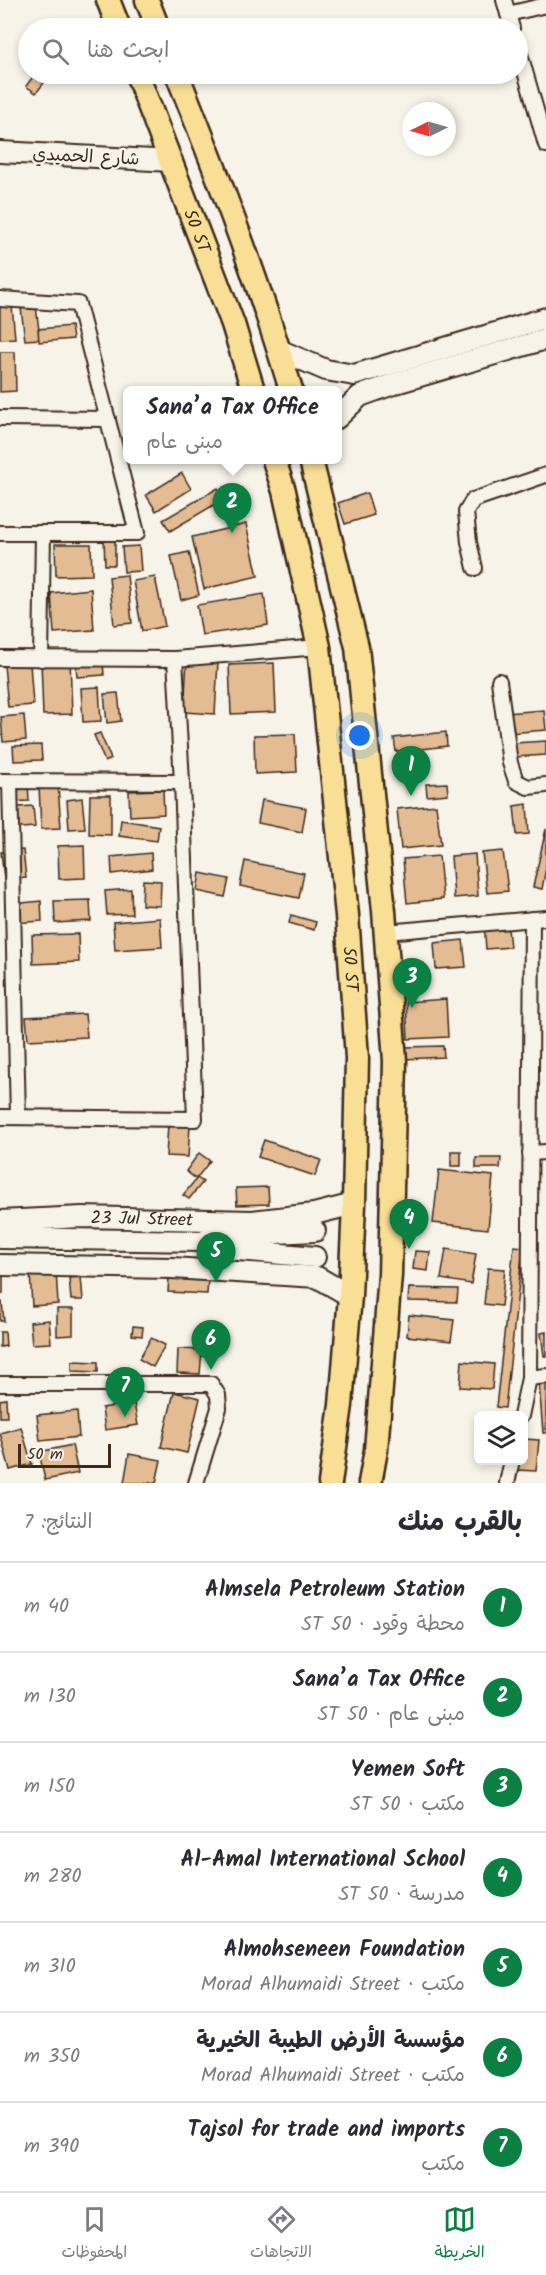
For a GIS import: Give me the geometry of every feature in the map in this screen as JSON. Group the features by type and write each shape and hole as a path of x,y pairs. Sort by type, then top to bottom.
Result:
{"main road":[{"path":"108,0 115,18"},
{"path":"147,0 154,18"},
{"name":"50 ST","path":"141,84 233,324 252,386"},
{"name":"50 ST","path":"181,84 209,154 290,386"},
{"name":"50 ST","path":"276,464 284,491 320,647 347,915 357,1058 350,1296 341,1405 330,1483"},
{"name":"50 ST","path":"315,464 357,647 385,921 395,1061 390,1275 376,1450 370,1483"},
{"path":"339,839 375,835"},
{"path":"347,915 385,921"}],"street":[{"path":"504,0 509,18"},
{"path":"508,14 546,5"},
{"path":"528,82 546,145"},
{"name":"شارع الحميدي","path":"0,152 172,160"},
{"path":"0,299 78,304 137,533 0,533"},
{"path":"279,350 326,370 354,375 546,318"},
{"path":"342,413 360,396 396,383 546,339"},
{"path":"354,375 350,380 350,387 360,396"},
{"path":"0,418 108,419"},
{"path":"475,568 466,512 473,500 546,476"},
{"path":"41,659 43,533"},
{"path":"0,658 175,659 320,647"},
{"path":"0,1117 195,1119 175,659"},
{"path":"499,681 510,762 516,781 528,787 546,785"},
{"path":"18,1117 5,782 182,782"},
{"path":"385,921 539,919 530,1153 529,1378 522,1411"},
{"path":"530,1153 546,1152"},
{"name":"23 Jul Street","path":"0,1221 82,1217 315,1222 354,1204"},
{"path":"0,1238 202,1241 214,1236 315,1222 317,1277"},
{"path":"202,1241 216,1248 315,1257"},
{"path":"0,1265 172,1268 317,1277 350,1296"},
{"path":"529,1378 546,1376"},
{"path":"0,1384 211,1384 219,1395 219,1408 196,1483"},
{"path":"507,1483 511,1465"}],"building":[{"path":"28,84 43,84 36,93 26,86"},
{"path":"12,306 15,338 0,339 0,307"},
{"path":"36,306 40,339 25,340 21,308"},
{"path":"71,326 73,339 39,342 38,329"},
{"path":"0,352 15,352 16,391 0,392"},
{"path":"182,473 191,489 156,511 146,495"},
{"path":"218,488 224,499 170,531 163,520"},
{"path":"367,493 374,515 345,524 338,503"},
{"path":"246,524 258,576 204,589 192,537"},
{"path":"104,538 115,538 115,565 105,565"},
{"path":"55,544 91,544 92,575 56,576"},
{"path":"139,546 141,571 124,572 122,547"},
{"path":"189,552 199,595 181,600 171,556"},
{"path":"127,575 132,623 114,625 109,577"},
{"path":"155,577 165,626 142,631 133,581"},
{"path":"91,589 94,630 54,633 51,593"},
{"path":"264,594 268,625 202,635 197,605"},
{"path":"70,660 72,714 43,715 41,661"},
{"path":"187,660 218,662 215,714 184,712"},
{"path":"103,662 104,675 77,677 76,664"},
{"path":"30,663 33,705 8,707 4,665"},
{"path":"274,663 276,712 231,714 229,665"},
{"path":"99,687 101,721 83,722 81,688"},
{"path":"118,693 121,721 107,723 104,694"},
{"path":"544,710 546,730 508,733 506,713"},
{"path":"24,715 26,740 3,742 1,717"},
{"path":"446,732 447,746 396,752 394,738"},
{"path":"100,733 111,759 105,762 94,735"},
{"path":"295,734 297,772 255,774 254,735"},
{"path":"546,741 546,755 515,757 514,743"},
{"path":"41,745 42,760 14,761 13,746"},
{"path":"28,782 29,801 9,802 7,783"},
{"path":"447,783 448,794 427,796 426,784"},
{"path":"58,785 61,828 41,829 39,786"},
{"path":"163,790 164,814 130,816 129,791"},
{"path":"90,795 111,795 111,835 89,834"},
{"path":"82,798 85,828 69,829 67,800"},
{"path":"262,800 306,808 302,832 258,823"},
{"path":"527,804 529,834 517,835 514,806"},
{"path":"436,805 441,845 401,849 397,809"},
{"path":"33,806 35,827 6,829 4,808"},
{"path":"121,820 159,826 157,841 119,836"},
{"path":"546,829 546,868 542,889 533,887"},
{"path":"84,845 85,878 59,879 58,846"},
{"path":"23,850 26,878 4,880 1,852"},
{"path":"503,851 508,891 487,893 482,853"},
{"path":"151,853 152,869 112,874 111,857"},
{"path":"475,854 478,896 454,898 451,856"},
{"path":"439,856 443,899 407,903 403,859"},
{"path":"245,861 304,873 299,898 240,886"},
{"path":"200,873 229,879 225,897 197,891"},
{"path":"143,880 161,881 160,906 142,905"},
{"path":"131,889 132,914 107,915 105,891"},
{"path":"90,900 91,921 55,923 54,901"},
{"path":"41,901 42,921 14,923 12,904"},
{"path":"291,915 316,922 314,930 289,923"},
{"path":"160,918 162,947 115,950 113,922"},
{"path":"507,920 510,947 486,949 484,922"},
{"path":"78,934 79,962 33,964 32,935"},
{"path":"463,940 466,967 436,969 434,943"},
{"path":"446,999 448,1037 408,1039 406,1002"},
{"path":"85,1014 87,1037 28,1040 26,1017"},
{"path":"443,1046 444,1057 405,1059 404,1047"},
{"path":"168,1124 190,1125 188,1157 166,1156"},
{"path":"264,1140 321,1160 315,1176 258,1157"},
{"path":"451,1151 461,1151 461,1166 451,1166"},
{"path":"199,1153 210,1161 196,1179 186,1171"},
{"path":"476,1158 501,1158 500,1168 476,1168"},
{"path":"439,1170 493,1176 488,1229 433,1223"},
{"path":"197,1178 203,1182 189,1199 183,1195"},
{"path":"268,1187 269,1204 237,1205 236,1188"},
{"path":"514,1246 523,1247 505,1408 496,1407"},
{"path":"446,1249 476,1254 471,1284 441,1279"},
{"path":"415,1251 430,1252 428,1271 413,1269"},
{"path":"488,1268 505,1269 501,1306 484,1304"},
{"path":"56,1271 58,1304 32,1306 30,1272"},
{"path":"0,1272 3,1272 3,1293 0,1294"},
{"path":"81,1277 83,1300 71,1300 69,1278"},
{"path":"169,1277 208,1279 207,1294 168,1292"},
{"path":"409,1288 458,1289 457,1302 408,1301"},
{"path":"0,1302 2,1302 4,1321 0,1321"},
{"path":"57,1309 73,1309 73,1335 57,1336"},
{"path":"409,1315 454,1320 451,1341 407,1336"},
{"path":"49,1320 51,1343 32,1344 30,1322"},
{"path":"133,1326 143,1327 142,1336 132,1335"},
{"path":"0,1332 5,1332 6,1346 0,1347"},
{"path":"546,1332 546,1356 544,1356 541,1333"},
{"path":"151,1338 165,1345 153,1367 139,1359"},
{"path":"178,1349 202,1350 200,1374 177,1373"},
{"path":"72,1361 98,1362 98,1372 72,1371"},
{"path":"462,1361 494,1364 492,1389 460,1387"},
{"path":"539,1383 546,1383 546,1433 543,1433"},
{"path":"174,1392 200,1398 187,1453 161,1447"},
{"path":"6,1399 7,1417 0,1417 0,1400"},
{"path":"134,1403 138,1425 105,1430 102,1408"},
{"path":"77,1411 79,1437 40,1441 37,1415"},
{"path":"21,1427 32,1464 10,1470 0,1433"},
{"path":"528,1439 539,1440 536,1471 517,1470 518,1465 528,1465"},
{"path":"72,1445 78,1473 45,1480 39,1452"},
{"path":"129,1454 161,1460 156,1483 124,1483"}],"place":[{"name":"Sana’a Tax Office","path":"232,533"},
{"name":"Almsela Petroleum Station","path":"411,796"},
{"name":"Yemen Soft","path":"412,1008"},
{"name":"Al-Amal International School","path":"409,1249"},
{"name":"Almohseneen Foundation","path":"216,1282"},
{"name":"مؤسسة الأرض الطيبة الخيرية","path":"211,1370"},
{"name":"Tajsol for trade and imports","path":"125,1417"}]}
